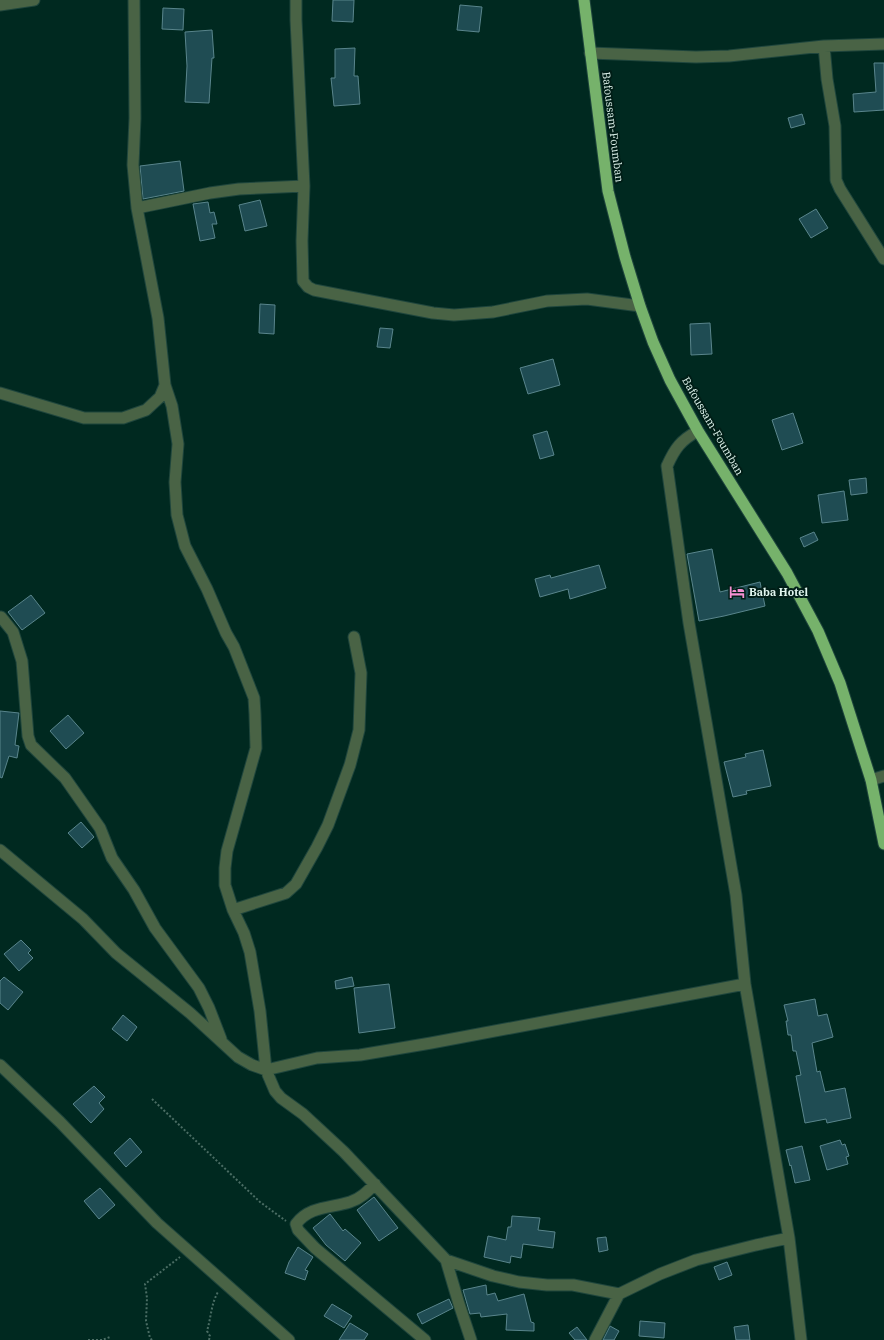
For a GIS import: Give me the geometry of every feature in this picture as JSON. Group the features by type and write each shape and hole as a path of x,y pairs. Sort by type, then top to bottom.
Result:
{"highway":[{"name":"Bafoussam-Foumban","path":"584,0 608,191 625,257 640,306 653,342 670,380 698,431 788,573 818,631 840,683 871,780 884,844"}],"street":[{"path":"0,5 34,0"},
{"path":"134,0 135,118 133,165 137,208 158,318 165,385 172,406 178,444 175,482 177,515 185,546 207,589 216,612 236,653 254,698 256,748 227,852 225,885 233,910 244,933 250,952 260,1011 266,1070 275,1091 281,1098 317,1126 375,1184 390,1203 446,1260 493,1276 519,1282 547,1285 573,1285 619,1294"},
{"path":"296,0 304,186 302,241 303,281 308,287 314,290 433,313 454,315 493,312 547,301 587,299 640,306"},
{"path":"590,53 696,57 729,56 824,46 884,44"},
{"path":"824,46 827,79 835,126 836,180 840,190 884,259"},
{"path":"137,208 232,190 304,186"},
{"path":"0,393 84,418 123,418 146,410 160,397 165,385"},
{"path":"698,431 688,437 674,451 667,466 689,623 736,895 745,984 789,1238 801,1340"},
{"path":"1,617 13,632 22,661 28,736 31,744 65,778 100,828 112,858 134,890 155,928 199,988 209,1008 222,1041"},
{"path":"233,910 286,893 296,884 328,826 350,765 359,730 361,673 354,637"},
{"path":"871,780 884,776"},
{"path":"0,850 83,918 116,953 190,1013 238,1057 252,1065 266,1070 317,1058 360,1055 431,1043 745,984"},
{"path":"0,1065 60,1122 157,1223 288,1340"},
{"path":"375,1184 361,1197 351,1202 310,1211 300,1218 296,1224 298,1230 315,1248 425,1340"},
{"path":"595,1340 619,1294 660,1274 696,1260 789,1238"},
{"path":"446,1260 471,1340"}],"path":[{"path":"152,1099 260,1202 298,1230"},
{"path":"152,1340 150,1338 146,1321 147,1298 145,1284 187,1251"},
{"path":"209,1340 210,1336 207,1331 211,1310 216,1297 224,1284"},
{"path":"88,1340 102,1340 110,1337"}],"building":[{"path":"333,0 354,0 353,22 332,21"},
{"path":"460,5 482,7 479,32 457,30"},
{"path":"163,8 184,9 183,30 162,29"},
{"path":"212,30 214,58 212,58 209,103 185,102 187,66 185,32"},
{"path":"355,48 354,76 358,76 360,104 334,106 331,78 335,78 335,49"},
{"path":"874,63 884,63 884,110 854,112 853,94 876,92"},
{"path":"802,114 805,124 791,128 788,118"},
{"path":"180,161 184,191 143,199 140,166"},
{"path":"260,200 267,226 245,231 239,205"},
{"path":"208,202 210,213 214,212 217,224 212,224 215,238 200,241 193,204"},
{"path":"816,209 828,228 811,238 799,219"},
{"path":"260,304 275,305 274,334 259,333"},
{"path":"710,323 712,354 691,355 690,324"},
{"path":"380,328 393,329 390,348 377,347"},
{"path":"553,359 560,385 528,394 520,368"},
{"path":"793,413 803,443 782,450 772,420"},
{"path":"547,431 554,455 540,459 533,435"},
{"path":"866,478 867,493 851,495 849,480"},
{"path":"844,491 848,520 822,523 818,495"},
{"path":"814,532 818,540 804,547 800,538"},
{"path":"712,549 720,592 760,582 765,606 699,621 687,554"},
{"path":"599,565 606,588 570,599 568,589 540,597 535,579 550,575 551,578"},
{"path":"31,595 45,613 22,630 8,612"},
{"path":"0,711 19,713 15,745 19,746 17,758 9,756 2,778 0,777"},
{"path":"68,715 84,733 66,749 50,731"},
{"path":"763,750 771,786 746,791 747,794 733,797 724,762 746,757 745,754"},
{"path":"81,822 94,837 82,848 68,833"},
{"path":"21,940 31,950 28,953 33,958 19,971 4,954"},
{"path":"4,977 23,992 8,1010 0,1003 0,981"},
{"path":"352,977 354,986 336,989 335,981"},
{"path":"389,984 395,1028 359,1033 354,988"},
{"path":"815,999 818,1016 827,1014 833,1037 812,1043 817,1072 820,1071 825,1092 845,1088 851,1118 827,1123 826,1119 805,1123 796,1076 801,1075 796,1051 793,1051 791,1035 788,1035 786,1021 788,1021 784,1005"},
{"path":"123,1015 137,1027 127,1041 112,1029"},
{"path":"94,1086 105,1097 99,1103 104,1109 91,1123 73,1104"},
{"path":"130,1138 142,1152 126,1167 114,1153"},
{"path":"840,1140 842,1145 845,1144 849,1156 846,1157 848,1164 827,1170 820,1146"},
{"path":"802,1146 810,1180 795,1183 786,1150"},
{"path":"100,1188 115,1205 99,1219 84,1201"},
{"path":"374,1197 398,1228 379,1241 357,1210"},
{"path":"330,1214 343,1231 345,1229 361,1243 345,1261 326,1245 313,1228"},
{"path":"512,1216 540,1218 538,1230 555,1232 553,1248 523,1244 521,1258 511,1256 510,1263 484,1257 488,1236 506,1240 508,1227 511,1227"},
{"path":"606,1237 608,1250 599,1252 597,1238"},
{"path":"298,1247 313,1257 305,1270 308,1271 305,1280 285,1273 289,1262"},
{"path":"727,1262 732,1275 719,1280 714,1267"},
{"path":"486,1285 487,1295 495,1293 498,1301 524,1294 531,1322 534,1323 534,1331 506,1330 507,1314 481,1317 480,1313 470,1314 463,1290"},
{"path":"449,1299 453,1308 422,1324 417,1314"},
{"path":"332,1304 352,1316 344,1328 324,1316"},
{"path":"640,1321 665,1323 664,1338 639,1336"},
{"path":"350,1323 368,1334 364,1340 339,1340"},
{"path":"748,1325 750,1340 736,1340 734,1327"},
{"path":"610,1326 619,1331 614,1340 603,1340"},
{"path":"577,1327 587,1340 575,1340 569,1333"}],"place":[{"name":"Baba Hotel","path":"737,592"}]}
